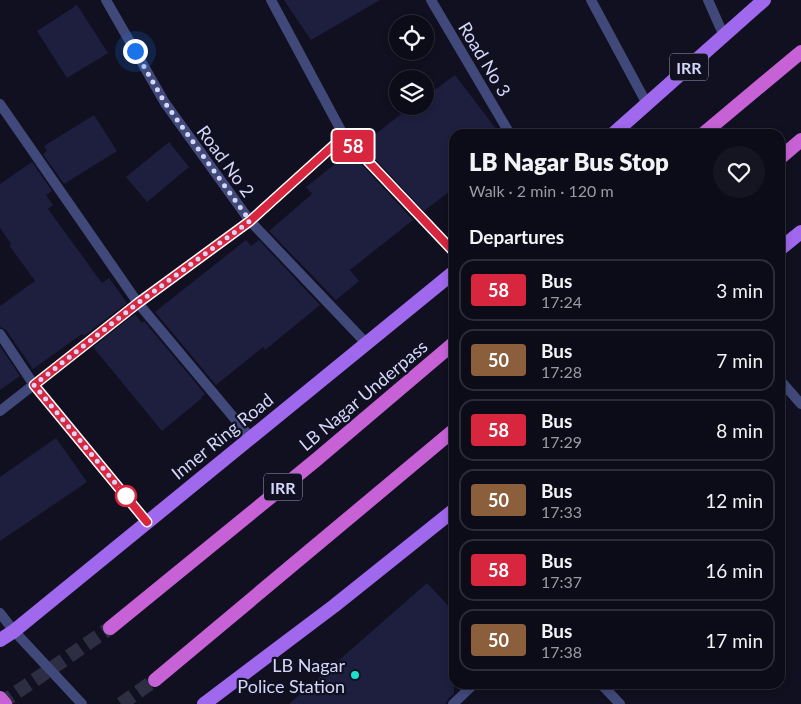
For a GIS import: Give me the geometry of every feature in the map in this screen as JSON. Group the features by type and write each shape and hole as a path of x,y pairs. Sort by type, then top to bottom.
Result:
{"highway":[{"path":"709,129 801,52"},
{"path":"785,154 801,140"},
{"name":"LB Nagar Underpass","path":"110,628 316,460 449,347"},
{"path":"155,680 449,434"},
{"path":"0,698 5,704"}],"main road":[{"name":"IRR","path":"619,129 764,0"},
{"path":"785,246 800,235"},
{"name":"Inner Ring Road","path":"0,640 14,631 449,276"},
{"path":"204,704 334,606 449,514"}],"street":[{"name":"Road No 2","path":"106,0 165,103 250,221 366,343"},
{"path":"271,0 344,136 449,247"},
{"name":"Road No 3","path":"431,0 507,129"},
{"path":"590,0 647,104"},
{"path":"708,0 724,36"},
{"path":"0,104 138,303 250,437"},
{"path":"0,411 138,303 250,221 344,136"},
{"path":"0,334 34,385 147,522"},
{"path":"785,386 801,404"},
{"path":"0,613 14,631 82,704"},
{"path":"453,704 469,689"},
{"path":"606,689 620,704"}],"building":[{"path":"284,0 380,0 311,40"},
{"path":"77,5 108,53 67,78 37,31"},
{"path":"455,75 496,129 449,129 449,192 424,211 362,145 400,115 434,115 434,90"},
{"path":"94,115 117,151 64,184 43,154 47,151 44,146"},
{"path":"169,142 189,167 147,202 126,177"},
{"path":"352,154 413,220 350,270 359,281 336,300 269,231 312,194 306,187 340,160 342,162"},
{"path":"32,162 52,191 46,195 53,205 48,209 102,283 109,278 127,303 84,336 82,334 33,369 6,330 0,327 0,306 35,281 9,245 11,244 0,228 0,184"},
{"path":"246,240 251,246 259,240 320,305 265,350 263,347 216,385 155,312"},
{"path":"135,314 142,323 144,321 205,394 162,431 93,347"},
{"path":"0,346 20,376 0,390"},
{"path":"56,438 87,482 0,541 0,477"},
{"path":"427,583 449,607 449,689 454,689 454,694 448,699 446,704 289,704"}],"tunnel":[{"path":"0,704 110,628"},
{"path":"121,704 155,680"}],"bus line":[{"name":"58","path":"147,522 34,385 138,303 250,221 344,136 449,247"}],"place":[{"name":"LB Nagar Police Station","path":"355,675"}],"route":[{"path":"126,496 34,385 138,303 250,221 165,103 135,51"}]}
